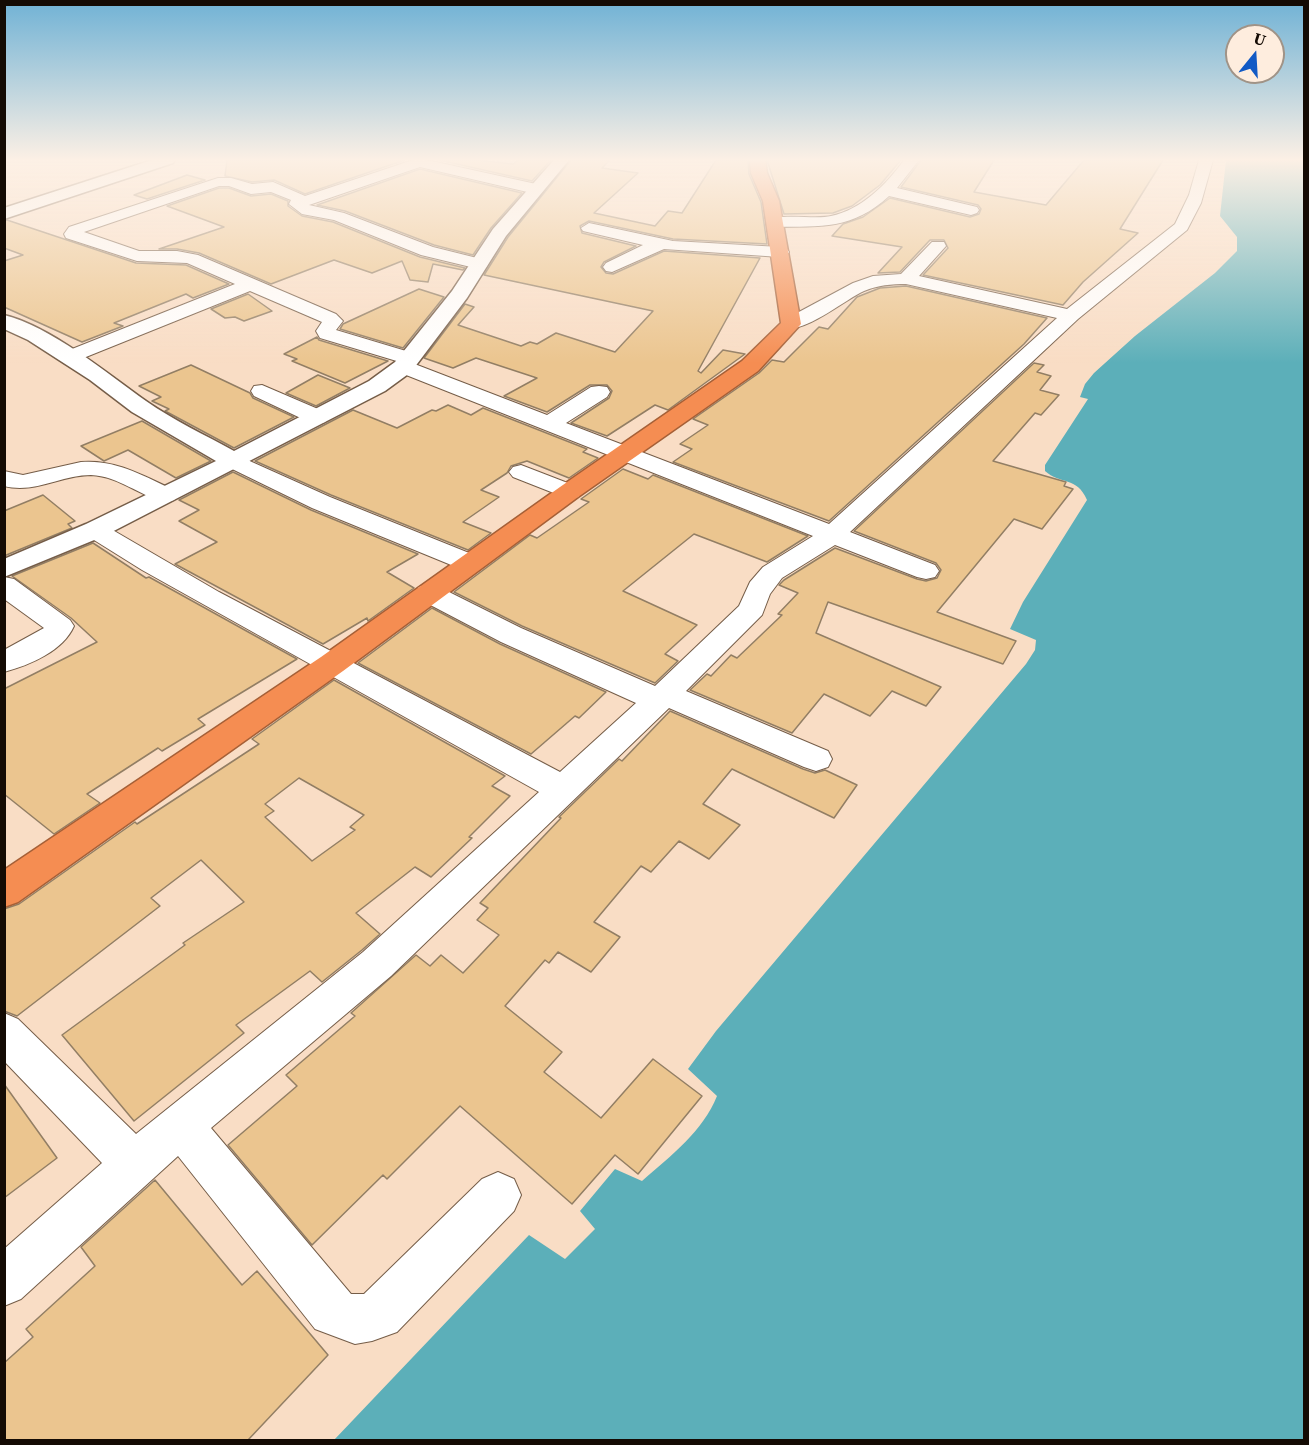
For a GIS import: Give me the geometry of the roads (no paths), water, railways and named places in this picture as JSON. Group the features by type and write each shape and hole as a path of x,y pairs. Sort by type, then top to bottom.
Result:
{"highway":[{"path":"4,891 332,664 569,492 750,366 791,324 776,227"}],"street":[{"path":"83,227 75,230 72,234 128,254 146,257 185,257 230,274 248,285 329,318 333,321 326,331 327,334 406,362 548,424 926,571"},
{"path":"367,227 427,251 479,264"},
{"path":"4,569 95,530 377,386 406,362 460,294 504,227"},
{"path":"4,1282 134,1164 377,964 662,697 752,609 755,593 761,584 786,562 803,551 813,549 832,535 1071,315 1180,227"},
{"path":"589,228 662,244 701,249 780,252"},
{"path":"612,267 644,250 662,244"},
{"path":"906,279 938,246"},
{"path":"201,284 230,274"},
{"path":"791,324 811,315 861,284 882,279 906,279 1071,315"},
{"path":"69,357 248,285"},
{"path":"4,321 98,375 140,407 274,483 470,563"},
{"path":"262,391 317,417"},
{"path":"548,424 599,392"},
{"path":"4,478 21,482 78,469 102,468 115,471 165,495"},
{"path":"521,472 569,492"},
{"path":"95,530 165,575 562,789"},
{"path":"4,585 60,626 57,634 49,640 4,662"},
{"path":"429,593 521,639 816,759"},
{"path":"4,1032 134,1164"},
{"path":"181,1126 333,1311 348,1320 364,1320 379,1314 498,1195"}],"water":[{"path":"1229,227 1304,227 1304,1440 334,1440 529,1235 565,1259 595,1229 580,1211 615,1169 642,1181 695,1132 717,1096 688,1069 716,1031 1026,664 1035,650 1036,640 1010,629 1023,602 1087,500 1078,487 1045,471 1045,465 1088,399 1080,397 1085,384 1135,336 1215,273 1237,251 1237,237"}]}
